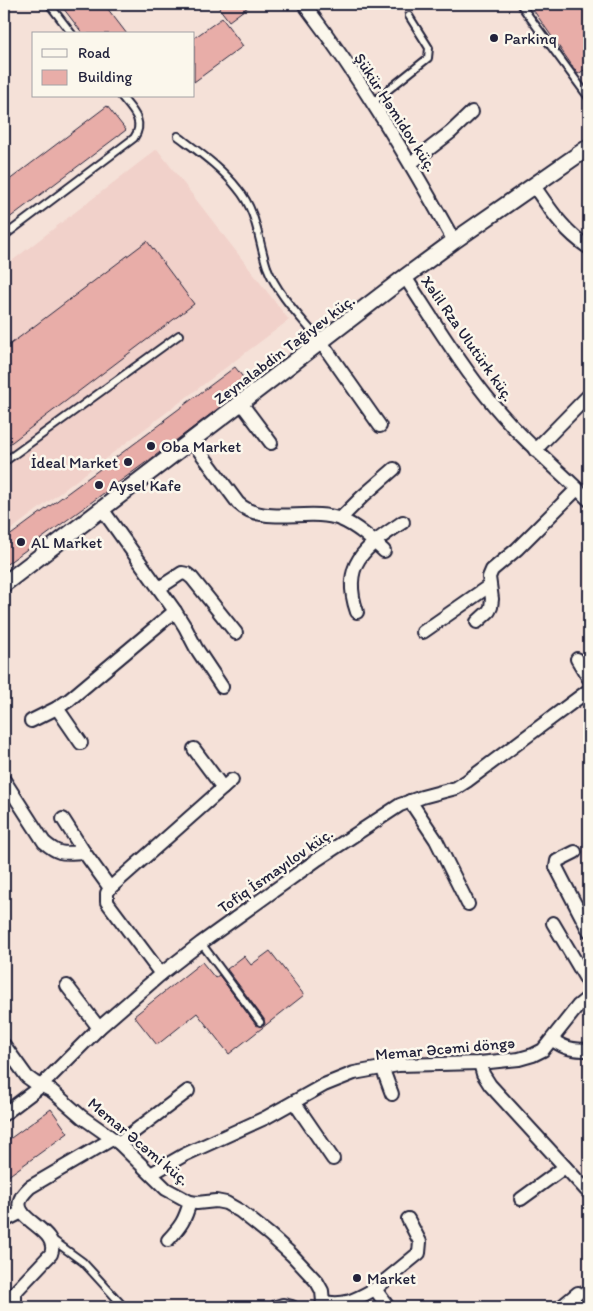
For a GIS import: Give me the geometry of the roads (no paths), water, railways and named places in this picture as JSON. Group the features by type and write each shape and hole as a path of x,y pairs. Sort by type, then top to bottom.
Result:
{"street":[{"name":"Şükür Həmidov küç.","path":"306,5 373,102 411,163 454,241"},
{"path":"411,163 451,132 472,112"},
{"name":"Zeynalabdin Tağıyev küç.","path":"4,584 405,277 589,148"},
{"path":"534,186 564,228 574,238 589,248"},
{"name":"Xəlil Rza Ulutürk küç.","path":"405,277 460,361 487,398 534,450 589,499"},
{"path":"320,342 380,426"},
{"path":"534,450 589,395"},
{"path":"241,403 271,443"},
{"path":"192,441 245,510 257,514 326,516 340,519 367,535 384,551"},
{"path":"340,519 394,469"},
{"path":"477,622 491,607 492,599 489,577 492,570 517,549 578,489"},
{"path":"102,509 159,588 222,687"},
{"path":"358,612 352,597 352,574 358,562 374,542 403,522"},
{"path":"159,588 182,573 187,574 236,633"},
{"path":"423,632 489,586"},
{"path":"31,721 57,708 104,672 175,612"},
{"path":"577,659 589,680"},
{"name":"Tofiq İsmayılov küç.","path":"4,1114 41,1086 99,1028 201,943 318,859 400,805 456,788 468,781 589,690"},
{"path":"57,708 82,743"},
{"path":"162,974 107,902 107,892 228,784 194,749"},
{"path":"4,780 44,842 62,854 84,852"},
{"path":"410,801 436,840 468,904"},
{"path":"63,819 110,888"},
{"path":"575,852 557,860 556,867 589,931"},
{"path":"553,923 589,984"},
{"path":"67,986 99,1028"},
{"name":"Memar Əcəmi döngə","path":"151,1174 178,1157 265,1118 340,1078 382,1068 413,1064 480,1063 519,1059 533,1055 543,1050 589,996"},
{"path":"552,1040 561,1047 571,1050 589,1050"},
{"name":"Memar Əcəmi küç.","path":"5,1051 27,1077 52,1091 82,1117 116,1141 166,1189 190,1202 216,1201 226,1203 240,1211 275,1239 317,1282 322,1291 322,1304 342,1304 354,1301 374,1289 419,1253 420,1242 408,1219"},
{"path":"480,1063 483,1074 490,1085 589,1193"},
{"path":"382,1068 392,1094"},
{"path":"18,1307 15,1304 15,1292 51,1254 53,1245 52,1240 22,1212 20,1200 30,1187 116,1141 188,1091"},
{"path":"294,1102 333,1159"},
{"path":"521,1199 565,1167"},
{"path":"168,1240 182,1226 190,1202"},
{"path":"4,1221 22,1212"},
{"path":"374,1289 388,1307"},
{"path":"561,1307 578,1293"},
{"path":"276,1307 283,1304 292,1307"}],"lane":[{"path":"49,4 70,32"},
{"path":"520,4 589,98"},
{"path":"373,102 430,55 429,48 409,16"},
{"path":"4,236 134,138 139,131 139,123 122,98"},
{"path":"178,136 221,171 239,189 251,208 267,268 285,298 320,342"},
{"path":"4,462 179,336"},
{"path":"201,943 260,1022"},
{"path":"52,1240 83,1262 124,1307"}],"place":[{"name":"Parkinq","path":"494,38"},
{"name":"Oba Market","path":"151,446"},
{"name":"İdeal Market","path":"128,462"},
{"name":"Aysel Kafe","path":"99,485"},
{"name":"AL Market","path":"21,542"},
{"name":"Market","path":"357,1278"}]}
